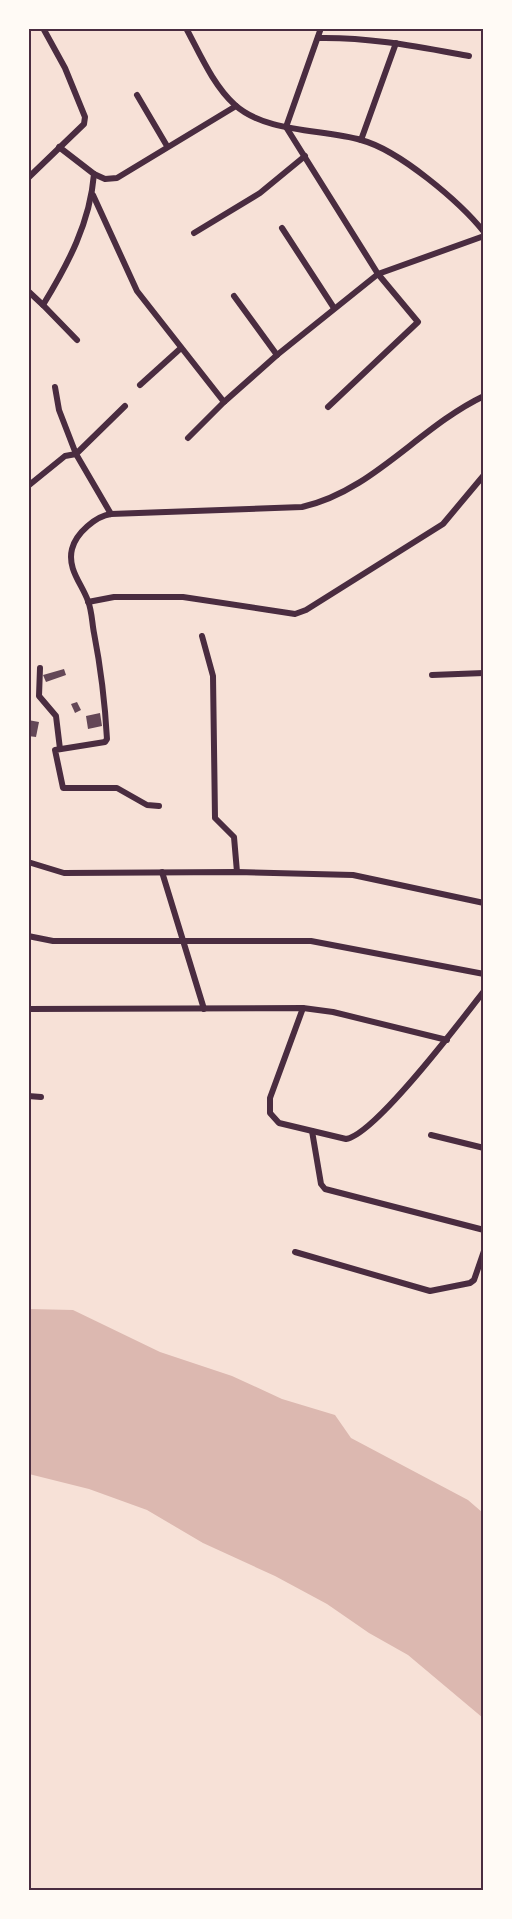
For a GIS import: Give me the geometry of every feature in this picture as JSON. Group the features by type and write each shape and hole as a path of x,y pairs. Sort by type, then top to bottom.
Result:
{"street":[{"path":"28,178 84,124 85,117 65,68 44,28"},
{"path":"186,28 205,64 236,106 248,113 286,127 361,140 385,149 469,214 483,234 378,274 277,355 188,438"},
{"path":"286,127 321,28"},
{"path":"318,38 349,38 396,43 469,56"},
{"path":"361,140 396,43"},
{"path":"137,95 167,146"},
{"path":"59,147 94,174 105,179 117,177 236,106"},
{"path":"286,127 378,274 418,322 328,407"},
{"path":"194,233 260,193 305,156"},
{"path":"43,305 71,258 93,195 94,174"},
{"path":"93,195 137,291 224,402"},
{"path":"282,228 334,308"},
{"path":"29,291 77,340"},
{"path":"234,296 277,355"},
{"path":"140,385 181,348"},
{"path":"54,387 59,410 76,454 111,514"},
{"path":"159,806 147,805 117,788 64,788 54,752 105,742 107,739 103,682 88,602 73,573 72,549 79,536 99,516 111,514 302,507 316,504 358,485 456,411 483,396"},
{"path":"28,486 65,456 76,454 125,406"},
{"path":"88,602 114,597 183,597 296,614 306,610 443,524 483,475"},
{"path":"202,636 213,676 215,816 216,821 234,837 237,872"},
{"path":"40,668 39,696 56,716 60,749"},
{"path":"432,675 483,673"},
{"path":"28,862 64,873 237,872 361,876 483,903"},
{"path":"162,872 185,939 204,1009"},
{"path":"28,936 53,941 185,939 311,941 483,974"},
{"path":"303,1008 270,1098 270,1113 279,1123 342,1138 356,1136 447,1040 483,991"},
{"path":"28,1009 303,1008 333,1012 447,1040"},
{"path":"28,1096 41,1097"},
{"path":"312,1131 321,1184 325,1189 483,1230"},
{"path":"431,1135 483,1148"},
{"path":"296,1252 437,1292 474,1280 483,1251"}],"shaded area":[{"path":"29,1309 73,1310 160,1352 232,1376 282,1399 335,1415 351,1438 468,1500 483,1513 483,1718 408,1655 369,1633 327,1604 275,1576 203,1543 147,1510 89,1489 29,1474"}],"building":[{"path":"64,669 66,675 46,682 43,675"},
{"path":"77,702 81,710 75,713 71,704"},
{"path":"100,713 102,726 88,729 86,716"},
{"path":"28,720 39,722 36,737 28,736"}]}
